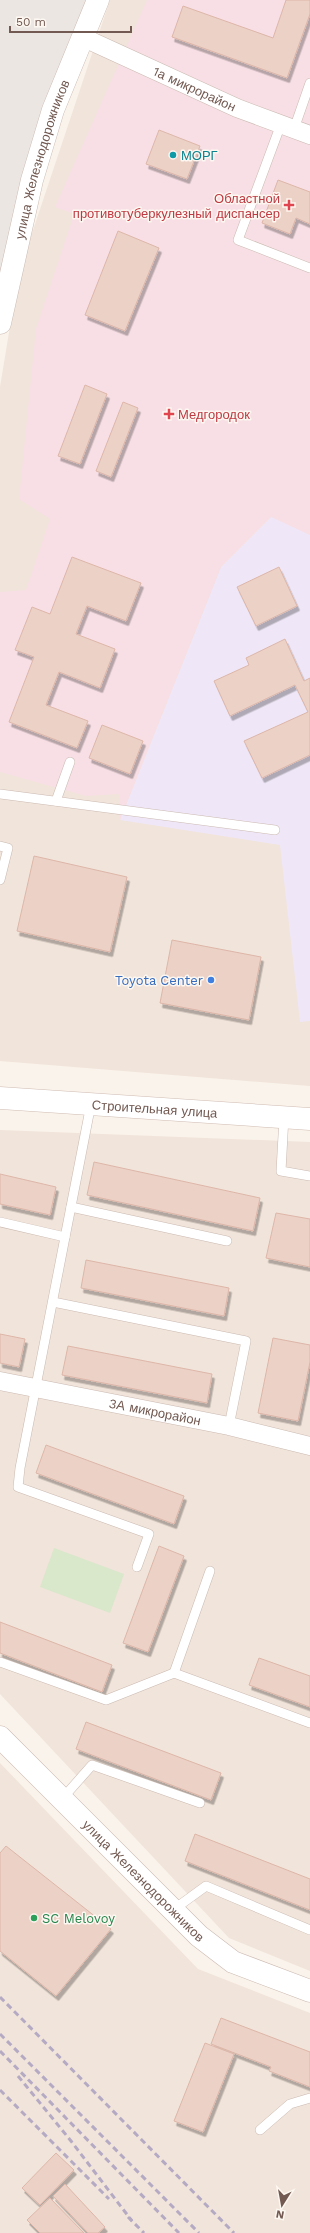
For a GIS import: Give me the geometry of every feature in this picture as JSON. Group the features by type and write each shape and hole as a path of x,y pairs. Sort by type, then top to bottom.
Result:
{"street":[{"name":"улица Железнодорожников","path":"0,323 4,287 32,180 53,110 98,0"},
{"name":"1а микрорайон","path":"82,37 238,108 295,129"},
{"name":"Строительная улица","path":"0,1098 284,1116 310,1119"},
{"name":"3А микрорайон","path":"0,1381 229,1426 310,1446"},
{"name":"улица Железнодорожников","path":"0,1737 199,1936 233,1962 310,1991"}],"lane":[{"path":"309,89 295,129 238,240 310,268"},
{"path":"56,801 70,762"},
{"path":"0,794 275,830"},
{"path":"0,846 8,848 0,880"},
{"path":"91,1104 18,1487 149,1534 137,1567"},
{"path":"284,1116 281,1171 310,1176"},
{"path":"71,1207 227,1241"},
{"path":"0,1222 65,1237"},
{"path":"53,1302 246,1341 229,1426"},
{"path":"174,1674 210,1571"},
{"path":"0,1662 106,1700 174,1674 310,1724"},
{"path":"62,1799 92,1765 200,1804"},
{"path":"173,1910 206,1886 310,1930"},
{"path":"260,2130 290,2104 310,2098"}],"shaded area":[{"path":"0,0 98,0 82,37 0,323"},
{"path":"110,0 310,0 310,1086 0,1061 0,387 19,272"},
{"name":"Медгородок","path":"147,0 310,0 310,535 271,517 221,567 120,820 120,794 86,796 0,772 0,592 26,590 50,519 19,499 36,329 74,214 55,207"},
{"path":"272,516 310,535 310,1021 300,1022 280,845 120,820 221,567"},
{"path":"0,1130 310,1142 310,1971 229,1938 0,1694"},
{"path":"0,1763 198,1969 310,2013 310,2233 0,2233"}],"green space":[{"path":"54,1548 124,1574 110,1613 40,1587"}],"building":[{"path":"286,0 310,0 310,14 287,78 172,37 183,6 273,38"},
{"name":"МОРГ","path":"159,130 200,146 187,179 146,164"},
{"name":"Областной противотуберкулезный диспансер","path":"278,180 310,192 310,224 296,218 290,234 262,223"},
{"path":"118,231 159,248 125,331 85,315"},
{"path":"85,385 107,394 80,464 58,456"},
{"path":"123,402 138,408 111,477 96,471"},
{"path":"72,557 141,583 126,621 87,606 76,634 115,649 100,688 59,672 46,705 88,721 77,748 9,722 34,657 15,650 32,607 50,614"},
{"path":"279,567 297,606 256,626 237,587"},
{"path":"285,639 304,681 310,678 310,755 262,778 244,741 308,712 295,685 230,716 214,681 249,665 246,658"},
{"path":"102,725 143,741 130,774 89,758"},
{"path":"34,856 127,877 110,952 17,931"},
{"name":"Toyota Center","path":"172,940 261,957 249,1020 160,1003"},
{"path":"94,1162 260,1198 253,1231 87,1195"},
{"path":"0,1174 56,1187 50,1215 0,1204"},
{"path":"276,1213 310,1219 310,1267 266,1258"},
{"path":"86,1260 229,1288 224,1316 81,1288"},
{"path":"0,1334 25,1339 19,1367 0,1363"},
{"path":"273,1338 310,1345 310,1362 298,1421 258,1413"},
{"path":"68,1346 212,1374 207,1403 62,1375"},
{"path":"46,1445 184,1496 174,1524 36,1473"},
{"path":"159,1546 184,1556 148,1652 123,1643"},
{"path":"0,1622 112,1665 102,1692 0,1653"},
{"path":"259,1658 310,1676 310,1707 249,1685"},
{"path":"86,1722 221,1773 211,1800 76,1749"},
{"path":"195,1834 310,1879 310,1910 185,1861"},
{"path":"6,1846 111,1929 56,1996 0,1951 0,1853"},
{"path":"221,2018 310,2052 310,2087 269,2071 271,2067 211,2044"},
{"path":"205,2043 234,2054 203,2132 174,2121"},
{"path":"56,2153 74,2170 40,2205 22,2188"},
{"path":"65,2184 105,2227 98,2233 88,2233 53,2196"},
{"path":"50,2198 84,2233 40,2233 27,2220"}],"railway":[{"path":"0,1997 234,2233"},
{"path":"0,2034 199,2233"},
{"path":"0,2051 179,2233"},
{"path":"18,2076 71,2141 132,2221"},
{"path":"0,2090 109,2199"},
{"path":"128,2217 144,2233"}],"place":[{"name":"МОРГ","path":"173,155"},
{"name":"Областной противотуберкулезный диспансер","path":"289,205"},
{"name":"Медгородок","path":"169,414"},
{"name":"Toyota Center","path":"211,980"},
{"name":"SC Melovoy","path":"34,1918"}]}
